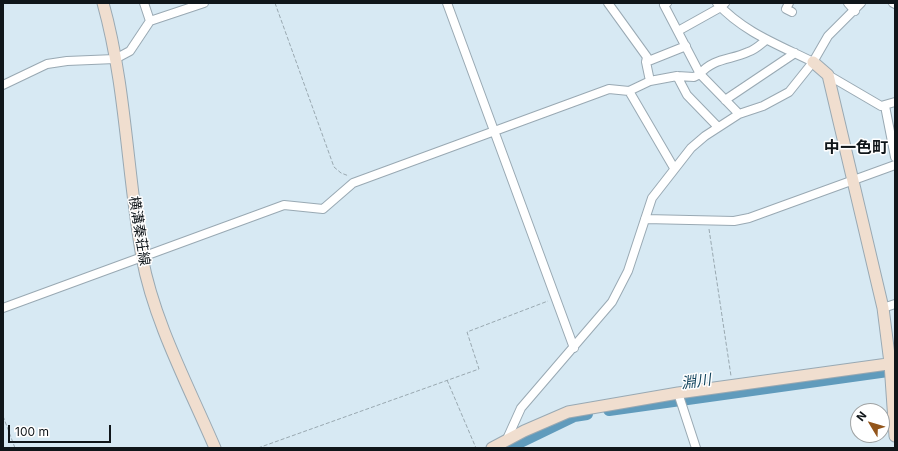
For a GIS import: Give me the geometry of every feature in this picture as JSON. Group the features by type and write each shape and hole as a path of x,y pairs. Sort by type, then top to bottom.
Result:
{"street":[{"name":"横溝秦荘線","path":"103,3 115,59 142,258 158,317 215,448"},
{"path":"144,3 150,21"},
{"path":"3,85 47,64 67,61 115,59 130,51 150,21 202,3"},
{"path":"447,3 574,348"},
{"path":"608,3 647,57 646,62 650,82"},
{"path":"667,3 664,6 700,74 739,114"},
{"path":"789,3 786,9 792,12"},
{"path":"848,3 855,11"},
{"path":"507,439 521,408 612,302 628,271 652,198 674,168 691,148 718,127 739,114 763,106 790,92 813,62 828,36 855,11 861,3"},
{"path":"678,31 721,4 739,24 766,40 795,52 813,62 828,75 885,106"},
{"path":"3,308 284,205 323,209 353,182 609,89 629,91 650,82 677,76 694,77 700,74 706,66 750,52 766,40"},
{"path":"646,62 686,46"},
{"path":"725,100 795,52"},
{"path":"828,75 883,308 893,363 895,436"},
{"path":"677,76 687,95 718,127"},
{"path":"629,91 674,168"},
{"path":"885,106 895,102"},
{"path":"885,106 895,157"},
{"path":"645,219 734,221 748,218 895,165"},
{"path":"883,308 895,304"},
{"path":"492,448 552,417 568,412 678,393 893,363"},
{"path":"678,393 696,448"}],"path":[{"path":"275,3 334,167 341,173 361,180"},
{"path":"708,221 732,386"},
{"path":"258,448 479,369 468,332 555,298"},
{"path":"447,380 476,448"},
{"path":"3,416 14,448"}],"waterway":[{"name":"淵川","path":"609,410 895,370"},
{"name":"淵川","path":"508,448 574,416 587,414"}],"district":[{"name":"中一色町","path":"856,148"}]}
